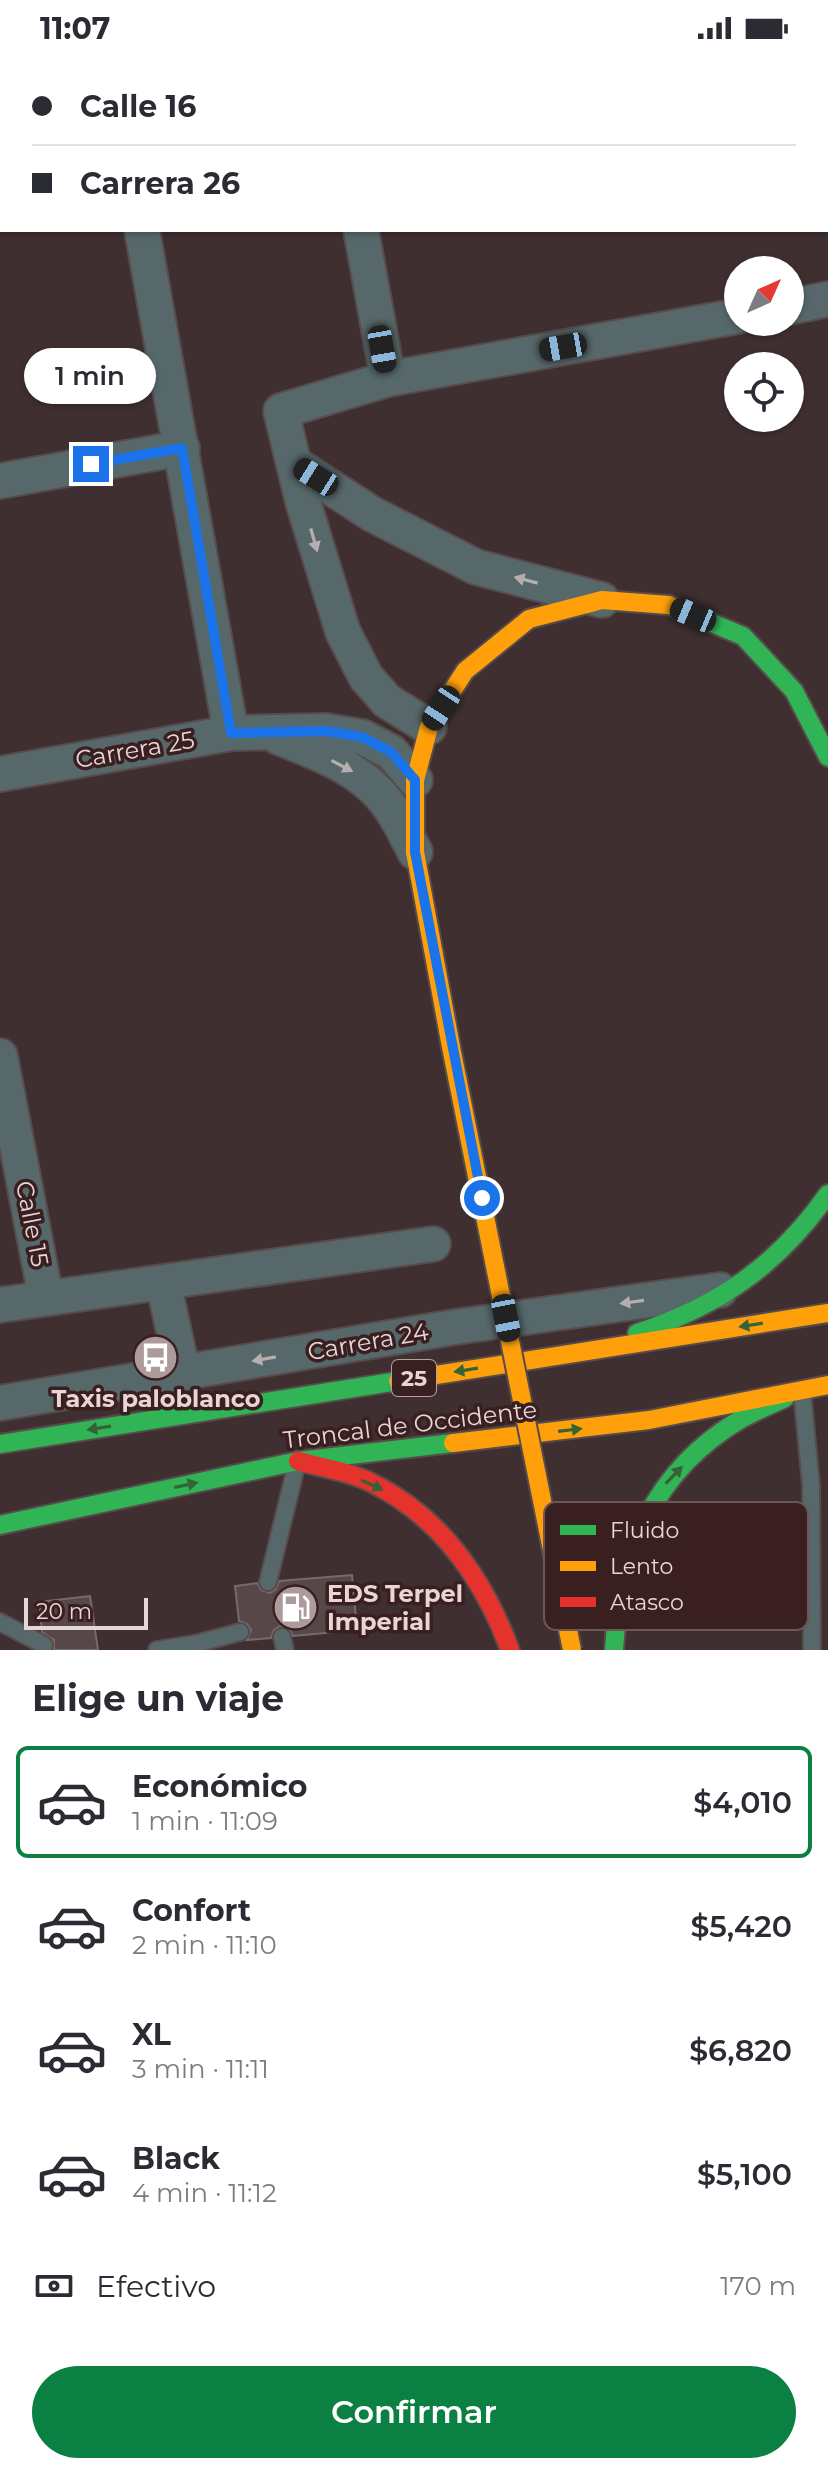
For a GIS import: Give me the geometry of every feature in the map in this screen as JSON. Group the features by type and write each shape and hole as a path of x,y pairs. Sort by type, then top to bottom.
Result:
{"main road":[{"path":"544,1510 415,852 415,780 429,727 465,671 529,619 602,600 668,605 743,636 794,691 828,757"},
{"path":"596,1349 688,1315 737,1288 778,1255 814,1215 828,1194"},
{"name":"Troncal de Occidente","path":"0,1444 828,1313"},
{"name":"Troncal de Occidente","path":"0,1525 298,1461 649,1420 828,1385"},
{"path":"654,1502 661,1488 689,1459 736,1422 802,1390"},
{"path":"298,1461 372,1483 414,1508 447,1536 480,1579 503,1625 510,1650"},
{"path":"568,1630 572,1650"}],"street":[{"path":"142,232 231,733"},
{"path":"361,232 388,379"},
{"path":"804,304 828,299"},
{"path":"429,727 387,701 366,677 343,632 319,561 281,411 388,379 724,319"},
{"path":"0,481 182,448"},
{"path":"295,464 372,514 476,567 602,600"},
{"name":"Carrera 25","path":"0,774 231,733 326,731 362,737 391,752 415,780"},
{"path":"271,734 316,752 359,775 390,806 415,852"},
{"name":"Calle 15","path":"0,1056 46,1298"},
{"path":"0,1305 433,1244"},
{"path":"163,1282 183,1373"},
{"name":"Carrera 24","path":"0,1403 455,1327 737,1288"}],"lane":[{"path":"802,1390 811,1485 812,1650"},
{"path":"268,1582 298,1461"},
{"path":"0,1622 44,1645"},
{"path":"157,1650 240,1632"}],"building":[{"name":"EDS Terpel Imperial","path":"352,1575 357,1630 293,1636 289,1629 280,1626 271,1638 247,1640 251,1630 239,1621 235,1586 257,1583 261,1590 270,1593 279,1581"},
{"path":"90,1596 98,1650 54,1650 54,1640 42,1632 39,1602"}],"traffic: fast":[{"path":"669,605 743,636 794,691 828,757"},
{"path":"637,1333 694,1310 744,1280 789,1242 828,1194"},
{"path":"0,1444 398,1381"},
{"path":"656,1502 685,1463 711,1440 741,1419 785,1398"},
{"path":"0,1525 298,1461 453,1443"},
{"path":"614,1650 616,1630"}],"traffic: slow":[{"path":"451,1047 415,852 415,780 429,727 465,671 529,619 602,600 669,605"},
{"path":"451,1047 544,1510"},
{"path":"398,1381 828,1313"},
{"path":"453,1443 649,1420 828,1385"},
{"path":"568,1630 572,1650"}],"traffic: jam":[{"path":"298,1461 365,1480 399,1498 421,1515 440,1533 474,1576 510,1650"}],"place":[{"name":"Taxis paloblanco","path":"156,1357"},
{"name":"EDS Terpel Imperial","path":"296,1608"}],"route":[{"path":"91,464 182,448 231,733 326,731 362,737 391,752 415,780 415,852 482,1198"}]}
